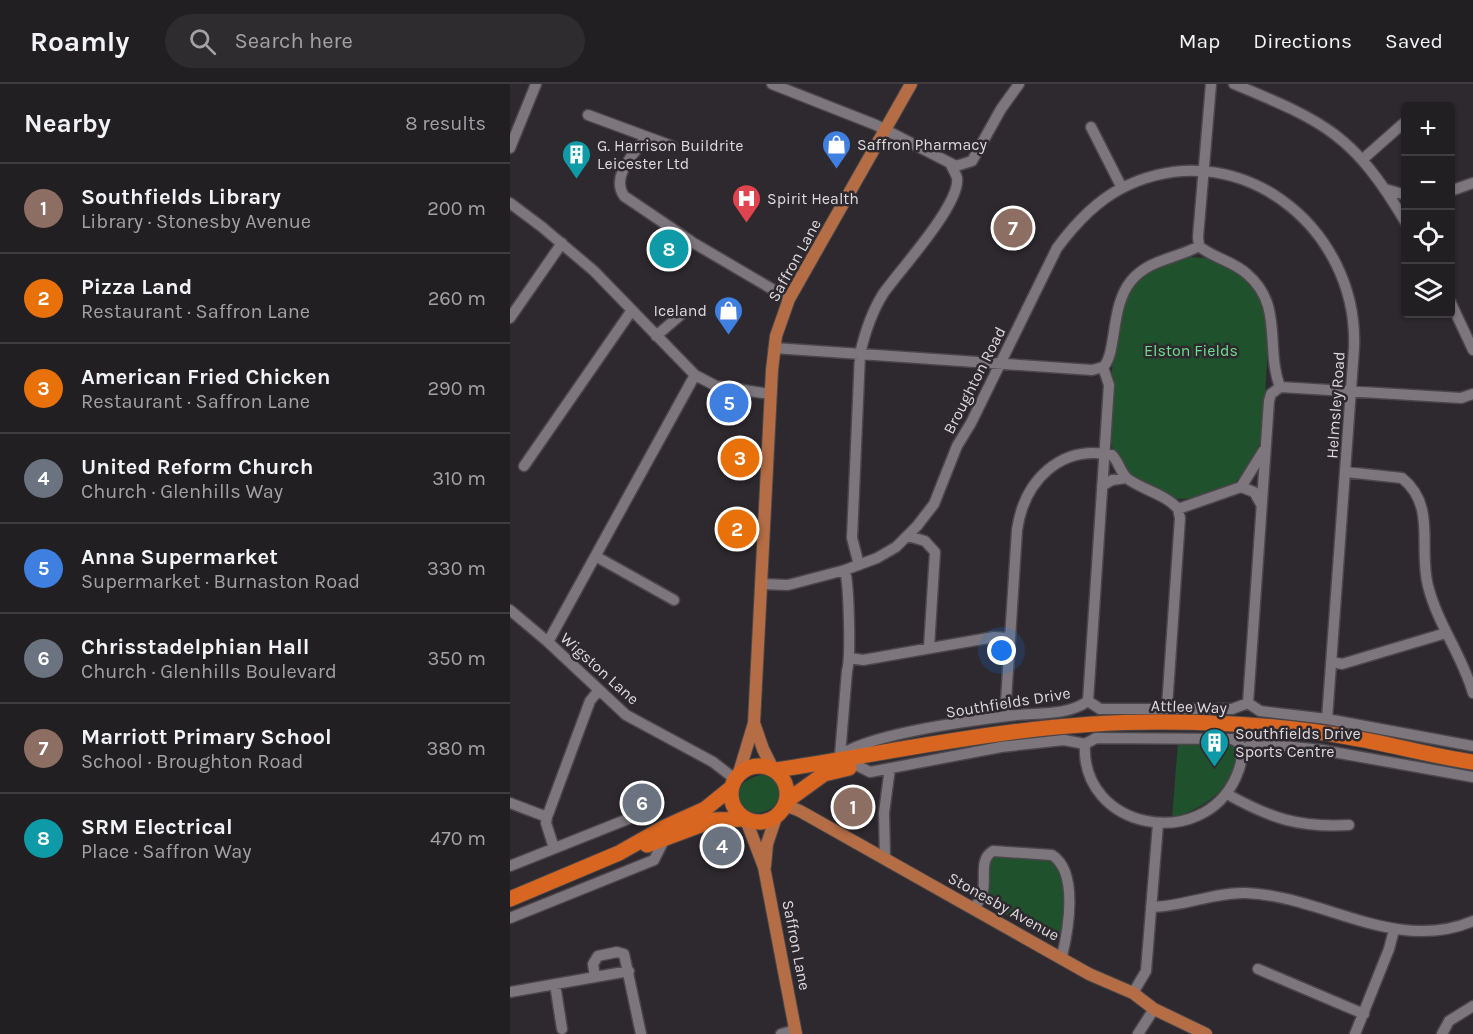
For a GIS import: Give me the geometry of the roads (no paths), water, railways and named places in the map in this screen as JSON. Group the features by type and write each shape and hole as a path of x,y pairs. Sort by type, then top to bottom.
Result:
{"highway":[{"name":"Attlee Way","path":"774,770 998,732 1077,724 1162,722 1246,725 1326,734 1473,762"},
{"name":"Attlee Way","path":"783,807 824,774 858,766 903,749"},
{"path":"510,899 619,853 705,809 734,781 754,768 774,770 785,780 783,807 765,820 714,820 664,840 619,853"},
{"path":"734,781 733,804 745,819"}],"main road":[{"name":"Saffron Lane","path":"734,781 754,723 774,348 789,299 911,84"},
{"name":"Saffron Lane","path":"754,723 763,749 774,770"},
{"name":"Saffron Lane","path":"764,867 767,844 783,807"},
{"name":"Stonesby Avenue","path":"783,807 885,858 1089,974 1133,993 1154,1009 1191,1031 1206,1034"},
{"name":"Saffron Lane","path":"745,819 764,867 795,1032"}],"street":[{"path":"510,148 536,84"},
{"path":"772,84 886,131 951,165 962,166 972,161 1001,109 1019,84"},
{"path":"1199,246 1211,84"},
{"path":"1234,84 1304,113 1340,137 1363,159 1401,215"},
{"path":"588,114 672,146"},
{"path":"1363,159 1401,125"},
{"path":"1091,127 1122,188"},
{"path":"646,136 620,176 619,186 624,196 692,242 789,299"},
{"path":"859,565 852,538 860,354 868,323 884,293 922,246 954,190 957,177 951,165"},
{"name":"Broughton Road","path":"761,584 788,585 845,570 886,553 908,536 934,504 957,446 1057,248 1079,220 1122,188 1173,174 1204,173"},
{"name":"Helmsley Road","path":"1204,173 1242,180 1270,192 1299,212 1325,241 1342,274 1352,303 1354,338 1352,390 1327,719"},
{"path":"1455,189 1473,183"},
{"path":"1385,189 1401,194"},
{"path":"510,203 562,243 695,375 716,386 770,394"},
{"path":"510,318 562,243"},
{"path":"774,348 1092,370 1103,367 1111,354 1117,308 1130,282 1144,268 1199,246"},
{"path":"1199,246 1241,269 1255,281 1264,295 1273,324 1273,372 1280,387"},
{"path":"524,466 632,310"},
{"path":"656,336 684,312"},
{"path":"1455,312 1473,350"},
{"path":"1088,701 1109,385 1103,367"},
{"path":"548,642 597,557 695,375"},
{"path":"1473,394 1461,399 1280,387 1271,394 1248,703 1260,711 1327,719 1473,746"},
{"path":"1178,509 1241,487 1266,448"},
{"path":"1008,716 1006,700 1017,530 1023,502 1035,483 1055,465 1082,454 1104,454 1115,458 1126,478"},
{"path":"1346,472 1402,478 1419,497 1424,512 1426,577 1446,633 1465,667 1473,693"},
{"path":"1102,486 1118,478 1126,478 1172,503 1178,509 1180,518 1167,707"},
{"path":"1241,487 1257,495 1262,504"},
{"path":"908,536 925,541 935,552 929,647"},
{"path":"597,557 674,600"},
{"path":"835,758 850,658 847,646 849,594 845,570"},
{"name":"Wigston Lane","path":"510,610 626,715 713,762 734,781"},
{"path":"1332,662 1342,664 1446,633"},
{"path":"850,658 863,660 994,637 1010,638"},
{"path":"554,848 546,823 547,817 590,701 598,691"},
{"name":"Southfields Drive","path":"835,758 854,746 876,739 1008,716 1072,710 1088,701 1100,709 1167,707 1232,709 1248,703"},
{"path":"858,766 870,771 1001,747 1064,740 1085,744 1096,738 1232,739 1238,742 1242,750 1238,774 1227,794 1209,811 1196,817 1158,824 1129,816 1102,796 1088,770 1085,744"},
{"path":"1242,750 1254,743 1322,750 1473,777"},
{"path":"885,858 884,813 890,768"},
{"path":"1227,794 1258,812 1287,822 1321,827 1349,825"},
{"path":"510,803 547,817"},
{"path":"510,866 633,817"},
{"path":"1133,993 1146,971 1158,824"},
{"path":"510,918 654,860 664,840"},
{"path":"974,909 982,896 987,854 993,851 1052,855 1064,868 1069,895 1067,935 1062,957"},
{"path":"1151,907 1222,894 1246,893 1275,897 1394,930 1430,933 1452,929 1473,921"},
{"path":"510,906 526,912"},
{"path":"1355,1034 1394,930"},
{"path":"595,977 595,958 617,952 627,957 641,1034"},
{"path":"1258,969 1364,1014"},
{"path":"510,992 628,971"},
{"path":"555,984 562,1029"},
{"path":"1442,1034 1449,1021 1473,1006"},
{"path":"1138,1034 1154,1009"},
{"name":"Saffron Lane","path":"781,1034 795,1032"}],"place":[{"name":"Saffron Pharmacy","path":"836,170"},
{"name":"G. Harrison Buildrite Leicester Ltd","path":"576,180"},
{"name":"Spirit Health","path":"746,224"},
{"name":"Marriott Primary School","path":"1013,228"},
{"name":"SRM Electrical","path":"669,249"},
{"name":"Iceland","path":"728,336"},
{"name":"Anna Supermarket","path":"729,403"},
{"name":"American Fried Chicken","path":"740,458"},
{"name":"Pizza Land","path":"737,529"},
{"name":"Southfields Drive Sports Centre","path":"1214,768"},
{"name":"Chrisstadelphian Hall","path":"642,803"},
{"name":"Southfields Library","path":"853,807"},
{"name":"United Reform Church","path":"722,846"}],"park label":[{"name":"Elston Fields","path":"1191,350"}]}
